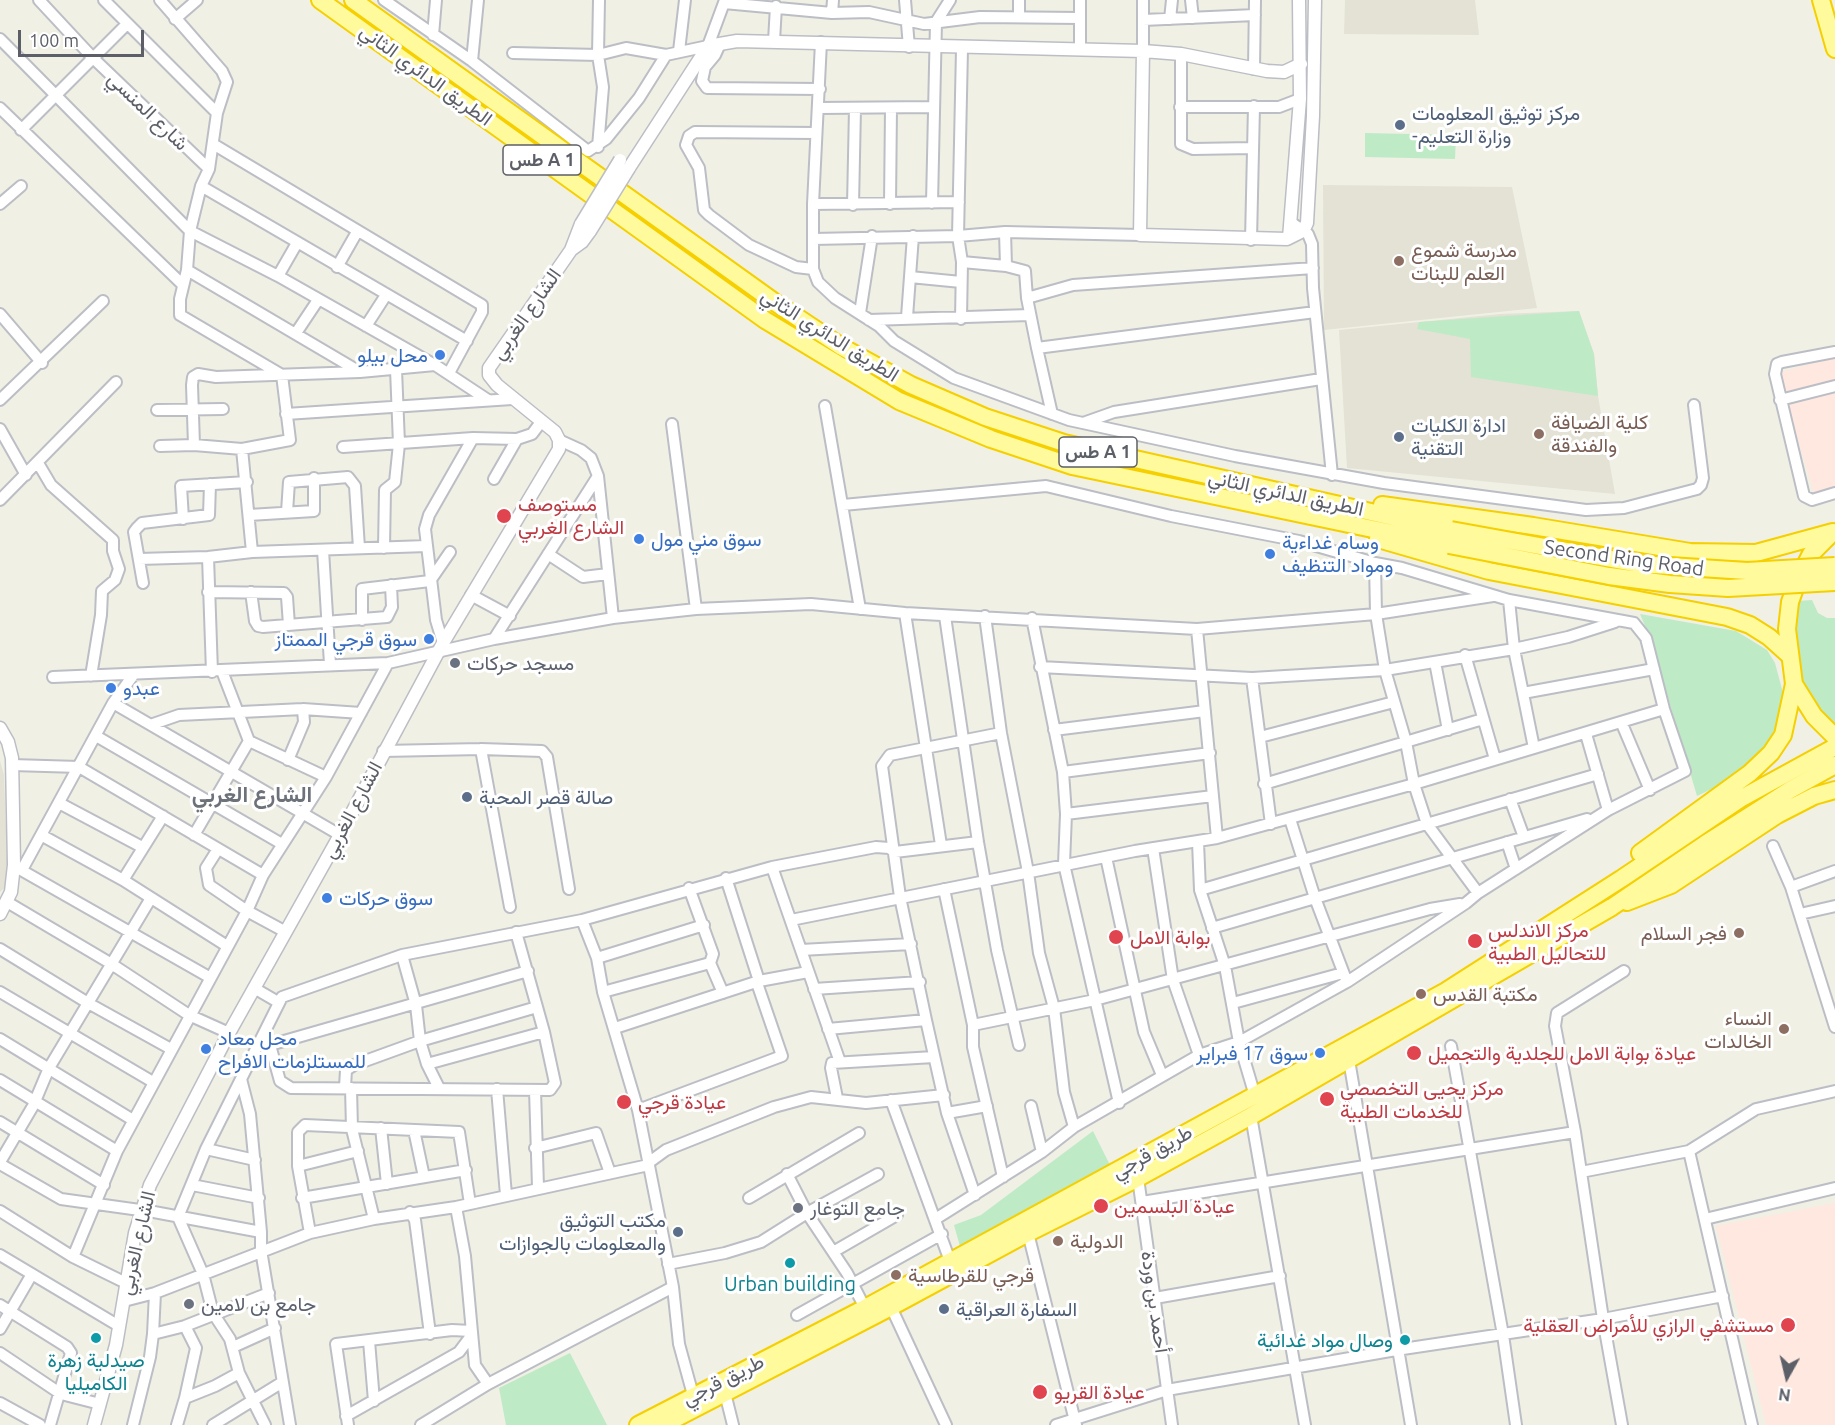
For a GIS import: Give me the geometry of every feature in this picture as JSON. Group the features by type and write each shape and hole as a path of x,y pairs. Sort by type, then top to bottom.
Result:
{"highway":[{"name":"الطريق الدائري الثاني","path":"320,0 765,320"},
{"name":"الطريق الدائري الثاني","path":"353,0 773,301 842,347 911,385 985,417 1064,443 1137,462 1292,493 1450,538"},
{"path":"1821,0 1835,49"},
{"name":"Second Ring Road","path":"765,320 899,401 991,439 1072,466 1289,512 1450,538 1650,565 1747,571 1835,566"},
{"path":"1292,493 1533,526 1690,552 1756,554 1834,531"},
{"path":"1289,512 1489,571 1727,617 1750,625 1769,637 1788,655"},
{"path":"1834,531 1811,554 1798,577 1790,602 1787,629 1788,655 1794,684 1814,716 1835,737"},
{"path":"1450,538 1609,576 1670,584 1728,588 1835,582"},
{"path":"1594,897 1618,870 1666,831 1743,778 1771,753 1783,735 1794,684"},
{"name":"طريق قرجي","path":"638,1425 865,1308 1446,991 1594,897 1653,855 1740,799 1835,747"},
{"name":"طريق قرجي","path":"670,1423 891,1308 1028,1233 1138,1178 1251,1116 1612,907 1664,869 1790,790 1835,765"},
{"path":"1612,907 1671,885 1777,815 1814,796 1835,790"}],"street":[{"name":"شارع المنسي","path":"39,0 93,58 209,169"},
{"path":"104,0 217,113"},
{"name":"شارع المنسي","path":"160,0 224,75 227,82 217,113 209,169 201,186 190,231 180,315 282,375"},
{"path":"175,19 197,0"},
{"path":"384,0 471,61 584,150 598,147 639,98 666,55"},
{"path":"433,35 436,0"},
{"path":"471,61 478,0"},
{"path":"598,0 598,55 603,87 598,147"},
{"path":"679,51 685,0"},
{"path":"832,13 833,0"},
{"path":"905,0 909,47"},
{"path":"932,202 936,22 950,0"},
{"path":"1019,0 1019,16"},
{"path":"1080,0 1080,49"},
{"path":"1140,235 1143,0"},
{"path":"1170,19 1172,0"},
{"path":"1191,0 1193,18"},
{"path":"1254,69 1255,0"},
{"path":"1289,238 1292,224 1300,99 1299,0"},
{"path":"813,239 958,236 1005,232 1251,240 1289,238 1303,231 1307,223 1313,116 1315,0"},
{"path":"820,89 707,88 702,81 714,45 724,2 776,6 803,4 832,13 869,12 924,24 1019,16 1080,18"},
{"path":"774,41 776,6"},
{"path":"1143,20 1255,15"},
{"path":"21,130 127,24"},
{"path":"0,39 56,93 190,231 278,276 435,365 488,400"},
{"path":"513,53 598,55 626,48 666,55 714,45 774,41 962,49 1143,51 1181,54 1254,69 1284,72 1301,64"},
{"path":"821,42 813,204 813,269 826,291 894,341 939,371 995,395 1083,423 1332,475 1586,510 1624,508 1697,489 1703,478 1694,405"},
{"name":"الشارع الغربي","path":"94,1425 119,1326 141,1210 168,1148 284,931 340,835 383,751 441,647 559,449 559,440 555,432 512,399 492,380 489,368 571,250 582,242 585,227 624,164 652,130 714,45"},
{"path":"961,318 962,262 958,236 962,49"},
{"path":"1181,54 1180,137 1186,147 1252,147"},
{"path":"1180,107 1279,107 1300,99"},
{"path":"1251,240 1254,106"},
{"path":"819,108 933,107"},
{"path":"0,108 183,285"},
{"path":"853,205 855,108"},
{"path":"890,204 891,108"},
{"path":"813,269 796,267 757,249 709,215 705,210 699,168 686,145 688,136 695,132 816,133"},
{"path":"213,144 482,305 482,312 448,373"},
{"path":"0,204 21,186"},
{"path":"201,186 467,341"},
{"path":"813,204 959,202"},
{"path":"1292,224 1303,231 1312,244 1316,312 1332,475"},
{"path":"337,267 357,232"},
{"path":"1005,232 1005,266"},
{"path":"864,317 872,236"},
{"path":"907,317 913,236"},
{"path":"278,276 297,243"},
{"path":"962,262 1005,266 1025,271 1030,315 1052,414"},
{"path":"1027,298 1072,285 1313,268"},
{"path":"187,270 360,372"},
{"path":"910,277 961,282"},
{"path":"366,326 386,295"},
{"path":"296,333 318,300"},
{"path":"0,400 42,363 103,301"},
{"path":"1037,348 1316,312"},
{"path":"0,314 42,363"},
{"path":"864,317 961,318 1030,315"},
{"path":"1835,352 1777,364 1775,374 1804,496 1812,500 1835,493"},
{"path":"195,445 192,410 195,374 216,377 282,375 360,372 435,365"},
{"path":"384,548 385,490 395,482 399,444 396,369"},
{"path":"159,446 195,445 242,449 290,441 282,375"},
{"path":"1083,423 1114,412 1322,380"},
{"path":"0,500 116,382"},
{"path":"1780,400 1835,386"},
{"path":"286,414 512,399"},
{"path":"825,406 860,609"},
{"path":"157,410 222,409"},
{"path":"343,447 473,438 517,439 532,434 542,422"},
{"path":"672,424 696,609"},
{"path":"0,429 26,475"},
{"path":"441,647 430,581 425,529 429,515 473,438"},
{"path":"494,478 517,439"},
{"path":"559,440 581,450 591,458 598,476 613,618"},
{"path":"242,449 252,552"},
{"path":"38,463 51,485 113,540 113,551 119,569 115,580 102,591 101,615 91,675"},
{"path":"287,512 288,483 314,478 346,476 354,482 358,548"},
{"path":"494,639 598,476"},
{"path":"249,515 315,511 314,478"},
{"path":"183,519 180,487 247,482"},
{"path":"143,583 134,532 139,525 210,513 210,484"},
{"path":"843,505 1046,486 1171,516 1299,542 1402,568 1509,600 1634,623 1646,638 1664,709 1685,771 1604,813 1478,893 1467,903 1239,1042 1199,1055 1074,1127 1042,1152 937,1218"},
{"path":"139,559 208,557 252,552 427,546"},
{"path":"323,550 330,664"},
{"path":"362,620 362,589 430,581 450,552"},
{"path":"548,554 583,577 608,574"},
{"path":"208,557 208,592 217,671 249,741 326,777"},
{"path":"1375,563 1376,614 1385,670 1407,742 1414,784 1427,824 1478,893"},
{"path":"251,592 255,621 258,626 289,625 384,618 390,615 391,585"},
{"path":"208,592 280,591 287,594 289,625"},
{"path":"471,595 510,616"},
{"path":"53,677 388,663 441,647 613,618 696,609 811,604 905,614 1032,618 1197,629 1376,614 1493,596"},
{"path":"1509,600 1514,649 1534,748"},
{"path":"905,614 924,748 941,845"},
{"path":"945,616 978,842 1019,1045"},
{"path":"985,616 1000,733 1028,872 1039,953 1054,1008 1064,1092 1074,1127"},
{"path":"1032,618 1040,667 1063,772 1066,814 1064,864 1119,1103"},
{"path":"1040,667 1252,678 1385,670 1465,655 1514,649 1568,637 1618,621"},
{"path":"1197,629 1217,838"},
{"path":"1465,655 1495,759"},
{"path":"1435,662 1448,730"},
{"path":"73,1257 117,1151 209,977 247,911 262,875 326,777 388,663"},
{"path":"1523,693 1654,669"},
{"path":"0,914 12,892 18,871 41,835 113,703 134,674"},
{"path":"1252,678 1271,824"},
{"path":"1260,737 1394,702"},
{"path":"113,703 153,724 340,835"},
{"path":"153,724 179,715 237,714 303,709 361,713"},
{"path":"288,760 304,722 303,709"},
{"path":"791,920 1064,864 1217,838 1622,724 1664,709"},
{"path":"1054,730 1205,711"},
{"path":"1264,784 1483,719"},
{"path":"1622,724 1650,790"},
{"path":"0,728 11,751 18,871"},
{"path":"975,1195 947,1113 934,1057 920,982 900,897 882,766 890,755 1000,733"},
{"path":"1586,734 1598,774 1604,813"},
{"path":"96,736 282,844"},
{"path":"194,835 249,741"},
{"path":"481,749 510,907"},
{"path":"383,751 533,749 545,754 569,889"},
{"path":"1063,772 1210,753"},
{"path":"12,765 79,767 262,875"},
{"path":"1200,890 1598,774"},
{"path":"1066,814 1213,796"},
{"path":"1510,799 1524,837"},
{"path":"59,803 142,848"},
{"path":"1212,928 1604,813"},
{"path":"123,880 163,816"},
{"path":"1290,819 1315,898 1345,977"},
{"path":"41,835 123,880 227,946"},
{"path":"265,1425 239,1373 233,1347 213,1313 203,1274 178,1217 206,1149 239,1086 240,1077 264,1034 278,1002 293,991 402,955 582,920 689,888 772,867 876,848 889,848 895,852 978,842"},
{"path":"1198,842 1200,890 1226,966 1239,1042 1255,1096"},
{"path":"1507,842 1516,869"},
{"path":"1773,846 1791,887 1832,1001 1835,1027"},
{"path":"1153,848 1173,980 1199,1055"},
{"path":"218,849 206,868 206,881 247,911 284,931"},
{"path":"1106,857 1144,1032 1162,1075"},
{"path":"772,867 840,1062"},
{"path":"18,871 132,932 209,977"},
{"path":"1791,887 1835,871"},
{"path":"638,1110 782,1056 726,878"},
{"path":"689,888 713,954 710,963 723,993"},
{"path":"944,889 973,1025 973,1047 1003,1177"},
{"path":"151,898 49,1068 0,1163 54,1198 141,1210 261,1232"},
{"path":"7,902 110,963 189,1015 229,1033"},
{"path":"973,1025 1136,990 1430,909 1467,903"},
{"path":"1800,914 1835,906"},
{"path":"582,920 597,958 603,992 638,1110 673,1287 679,1344 693,1395"},
{"path":"597,958 704,925"},
{"path":"264,1034 270,1045 280,1081 286,1086 550,1090 555,1083 544,1032 516,932"},
{"path":"801,950 911,944"},
{"path":"0,949 88,1003 171,1049"},
{"path":"402,955 416,1005 420,1041 427,1064 439,1088"},
{"path":"603,992 710,963"},
{"path":"270,1045 416,1005 528,971"},
{"path":"1622,1425 1603,1319 1575,1132 1555,1026 1557,1013 1624,971"},
{"path":"615,1028 758,982 808,972"},
{"path":"1233,1003 1345,977"},
{"path":"814,989 920,982"},
{"path":"254,988 278,1002"},
{"path":"0,992 153,1082"},
{"path":"374,1218 352,1129 348,1088 344,1074 349,1068 420,1041 537,1007"},
{"path":"828,1029 926,1020"},
{"path":"427,1064 544,1032"},
{"path":"0,1039 133,1120"},
{"path":"1451,1046 1503,1335 1516,1425"},
{"path":"837,1098 831,1066 840,1062 934,1057"},
{"path":"1349,1060 1396,1350 1411,1425"},
{"path":"240,1077 250,1114 259,1198 261,1250 275,1329 281,1383 290,1425"},
{"path":"0,1080 117,1151"},
{"path":"497,1089 506,1195"},
{"path":"535,1090 538,1187"},
{"path":"1581,1172 1689,1151 1756,1109 1835,1091"},
{"path":"124,1301 154,1293 310,1233 374,1218 456,1207 648,1163 666,1150 774,1107 811,1097 837,1098 866,1103 944,1095"},
{"path":"891,1100 923,1189 937,1218 951,1261"},
{"path":"947,1113 987,1106"},
{"path":"1031,1106 1042,1152"},
{"path":"1251,1116 1305,1425"},
{"path":"0,1122 104,1185"},
{"path":"310,1233 298,1166 298,1132 302,1126 459,1132 470,1204"},
{"path":"381,1128 387,1184"},
{"path":"414,1130 423,1178"},
{"path":"1142,1202 1575,1132"},
{"path":"535,1148 596,1133 610,1173"},
{"path":"749,1198 859,1133"},
{"path":"206,1149 255,1160"},
{"path":"298,1166 358,1151"},
{"path":"1689,1151 1752,1425"},
{"path":"302,1198 366,1185 387,1184 466,1170"},
{"path":"787,1174 807,1213 833,1252 865,1308"},
{"path":"668,1264 725,1253 761,1242 807,1213 878,1174"},
{"name":"أحمد بن وردة","path":"1138,1178 1172,1425"},
{"path":"192,1185 259,1198"},
{"path":"1705,1219 1835,1188"},
{"path":"456,1207 465,1257 475,1365 488,1384"},
{"path":"0,1211 73,1257 126,1283"},
{"path":"410,1212 416,1220 430,1334"},
{"path":"833,1252 897,1215"},
{"path":"1028,1233 1075,1421"},
{"path":"796,1315 942,1234"},
{"path":"0,1256 119,1326"},
{"path":"0,1329 32,1274"},
{"path":"1155,1298 1280,1276"},
{"path":"421,1425 488,1384 673,1287"},
{"path":"133,1425 150,1357 154,1293"},
{"path":"153,1334 185,1326 213,1313 269,1293"},
{"path":"1056,1425 1075,1421 1167,1390 1396,1350 1603,1319 1723,1296"},
{"path":"0,1305 70,1349 71,1356 50,1425"},
{"path":"891,1308 946,1425"},
{"path":"177,1425 196,1348 185,1326"},
{"path":"233,1347 275,1329"},
{"path":"452,1330 471,1334 459,1352 374,1401 347,1420 336,1344 452,1330"},
{"path":"369,1341 374,1401"},
{"path":"0,1353 61,1394 100,1404"},
{"path":"184,1398 215,1386 239,1373"},
{"path":"215,1424 254,1402 281,1383"},
{"path":"725,1393 733,1425"},
{"path":"0,1403 40,1425"}],"shaded area":[{"path":"1345,0 1475,0 1479,35 1344,34"},
{"path":"1323,185 1512,187 1537,308 1324,330"},
{"path":"1579,311 1594,354 1598,396 1615,494 1347,468 1339,330 1500,314"},
{"path":"1835,357 1835,489 1814,494 1792,420 1781,372"},
{"path":"0,761 4,775 8,885 0,892"},
{"name":"مستشفي الرازي للأمراض العقلية","path":"1835,1203 1835,1425 1766,1425 1716,1226"}],"green space":[{"path":"1365,133 1456,135 1455,159 1365,157"},
{"path":"1579,311 1594,354 1598,396 1471,377 1470,339 1417,329 1419,322"},
{"path":"1812,600 1818,613 1827,618 1835,618 1835,728 1815,709 1793,665 1792,624 1798,601"},
{"path":"1640,614 1736,631 1767,650 1775,663 1783,693 1781,711 1772,738 1751,764 1724,783 1697,796 1651,640"},
{"path":"1093,1131 1110,1165 1063,1194 961,1250 954,1225 981,1215"},
{"path":"570,1353 607,1425 506,1425 499,1388"}],"place":[{"name":"مركز توثيق المعلومات -وزارة التعليم","path":"1400,125"},
{"name":"مدرسة شموع العلم للبنات","path":"1399,261"},
{"name":"محل بيلو","path":"440,355"},
{"name":"كلية الضيافة والفندقة","path":"1539,434"},
{"name":"ادارة الكليات التقنية","path":"1399,437"},
{"name":"مستوصف الشارع الغربي","path":"504,516"},
{"name":"سوق مني مول","path":"639,539"},
{"name":"وسام غداءية ومواد التنظيف","path":"1270,554"},
{"name":"سوق قرجي الممتاز","path":"429,639"},
{"name":"مسجد حركات","path":"455,663"},
{"name":"عبدو","path":"111,688"},
{"name":"صالة قصر المحبة","path":"467,797"},
{"name":"سوق حركات","path":"327,898"},
{"name":"فجر السلام","path":"1739,933"},
{"name":"بوابة الامل","path":"1116,937"},
{"name":"مركز الاندلس للتحاليل الطبية","path":"1475,941"},
{"name":"مكتبة القدس","path":"1421,994"},
{"name":"النساء الخالدات","path":"1784,1029"},
{"name":"محل معاد للمستلزمات الافراح","path":"206,1049"},
{"name":"سوق 17 فبراير","path":"1320,1053"},
{"name":"عيادة بوابة الامل للجلدية والتجميل","path":"1414,1053"},
{"name":"مركز يحيى التخصصي للخدمات الطبية","path":"1327,1099"},
{"name":"عيادة قرجي","path":"624,1102"},
{"name":"عيادة البلسمين","path":"1101,1206"},
{"name":"جامع التوغار","path":"798,1208"},
{"name":"مكتب التوثيق والمعلومات بالجوازات","path":"678,1232"},
{"name":"الدولية","path":"1058,1241"},
{"name":"Urban building","path":"790,1263"},
{"name":"قرجي للقرطاسية","path":"896,1275"},
{"name":"جامع بن لامين","path":"189,1304"},
{"name":"السفارة العراقية","path":"944,1309"},
{"name":"مستشفي الرازي للأمراض العقلية","path":"1788,1325"},
{"name":"صيدلية زهرة الكاميليا","path":"96,1338"},
{"name":"وصال مواد غدائية","path":"1405,1340"},
{"name":"عيادة القريو","path":"1040,1392"}],"district":[{"name":"الشارع الغربي","path":"252,795"}]}
